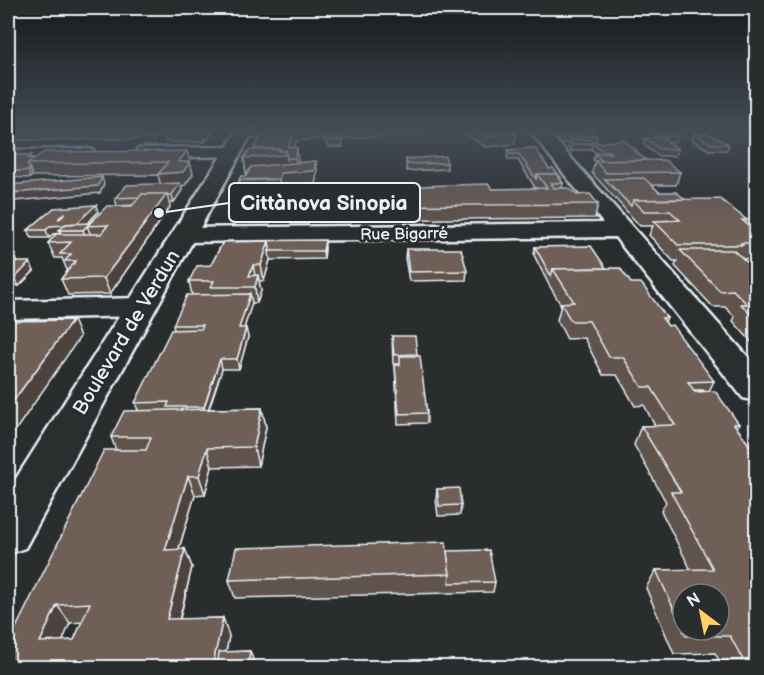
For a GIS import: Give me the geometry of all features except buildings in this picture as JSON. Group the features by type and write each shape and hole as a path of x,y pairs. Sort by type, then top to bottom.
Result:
{"street":[{"name":"Boulevard de Verdun","path":"8,533 184,235 231,162"},
{"path":"565,162 756,389"},
{"name":"Rue Bigarré","path":"184,235 624,230"},
{"path":"8,310 141,307"}],"path":[{"path":"733,263 756,262"}],"place":[{"name":"Cittànova Sinopia","path":"159,213"}]}
